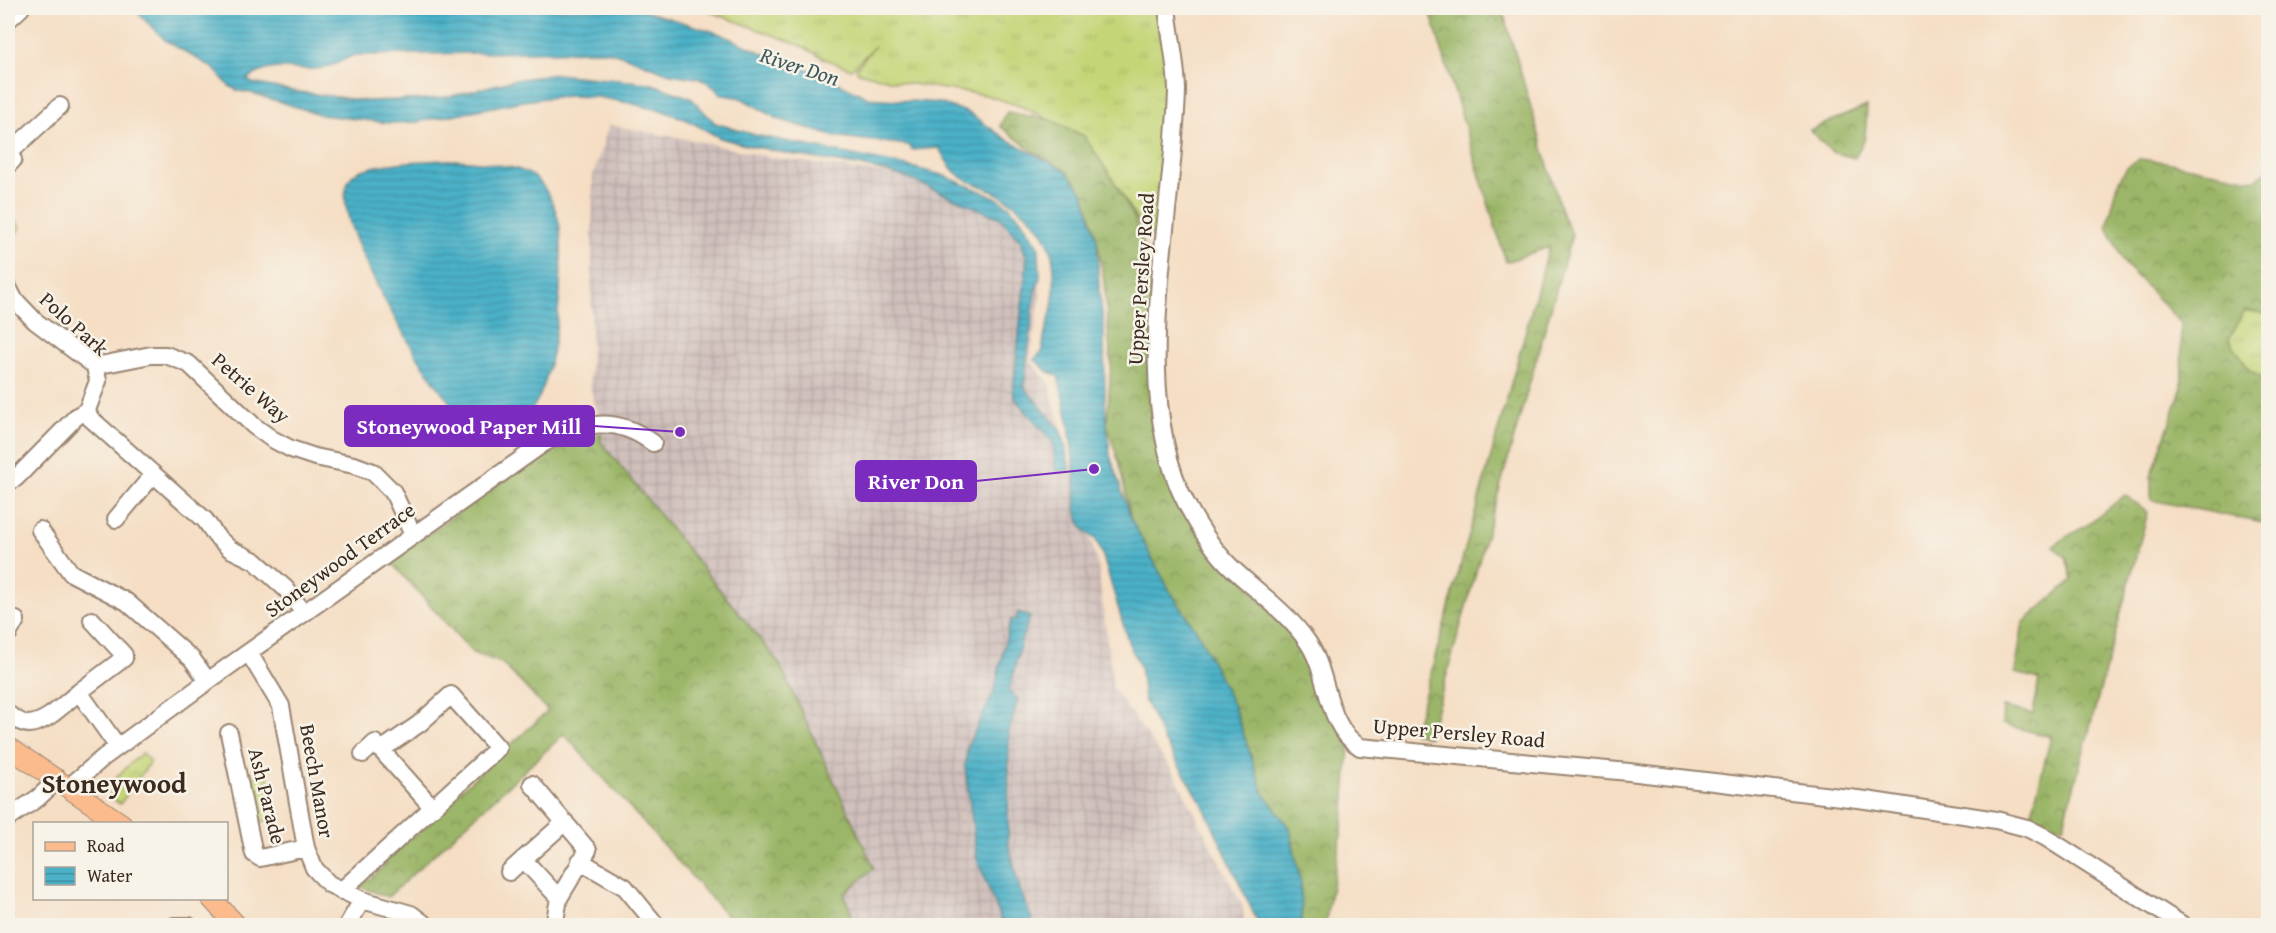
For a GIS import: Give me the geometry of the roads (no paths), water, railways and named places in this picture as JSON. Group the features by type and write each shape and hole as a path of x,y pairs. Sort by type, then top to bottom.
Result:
{"main road":[{"path":"8,747 119,822"},
{"path":"213,900 237,926"}],"street":[{"path":"8,20 21,8"},
{"name":"Upper Persley Road","path":"1167,8 1177,88 1157,354 1161,421 1169,460 1187,505 1216,549 1307,640 1316,656 1340,727 1349,741 1360,747 1629,772 1866,800 1996,820 2027,828 2044,837 2184,926"},
{"path":"8,157 60,106"},
{"name":"Polo Park","path":"8,287 14,298 35,321 95,366 98,381 87,410"},
{"name":"Petrie Way","path":"95,366 151,355 166,355 189,364 254,426 272,439 291,449 373,472 393,492 413,534"},
{"path":"8,482 16,478 77,416 87,410 90,418 206,520 216,536 230,549 255,561 286,589 304,613"},
{"name":"Stoneywood Terrace","path":"8,818 118,747 413,534 544,443 585,426 601,423 638,431 654,443"},
{"path":"116,519 153,475"},
{"path":"40,530 71,573 127,602 192,659 208,681"},
{"path":"8,714 20,722 30,724 46,717 123,658 124,655 92,620"},
{"name":"Beech Manor","path":"249,653 281,706 306,848 314,868 328,884 341,891 362,900 411,914 427,926"},
{"path":"79,693 118,747"},
{"path":"341,891 498,748 451,695 419,724 381,750"},
{"name":"Ash Parade","path":"229,733 254,854 260,858 306,848"},
{"path":"363,754 375,743 433,808"},
{"path":"532,784 588,850 559,898 554,926"},
{"path":"509,872 565,822"},
{"path":"523,859 559,898"},
{"path":"580,861 625,887 657,926"},
{"path":"347,926 362,900"},
{"path":"174,926 189,926"}],"water":[{"name":"River Don","path":"133,8 635,8 718,33 765,54 822,74 868,98 940,103 969,113 1006,139 1066,171 1084,194 1097,240 1099,288 1104,328 1105,404 1110,455 1131,519 1171,593 1198,633 1235,709 1263,792 1290,829 1301,885 1302,925 1259,925 1202,803 1163,739 1144,699 1140,667 1129,644 1102,553 1096,540 1085,531 1079,522 1069,425 1058,376 1047,371 1034,359 1043,351 1053,300 1054,267 1051,251 1042,231 1019,208 991,190 961,177 951,167 939,148 913,150 908,145 832,136 778,119 741,98 723,95 707,82 697,78 670,74 606,51 354,55 323,68 265,70 247,79 252,83 293,91 366,101 452,96 514,80 556,74 649,83 691,98 715,123 755,135 942,175 995,197 1009,206 1021,219 1039,248 1040,278 1035,292 1024,387 1058,427 1064,439 1069,470 1055,472 1053,442 1016,400 1013,391 1027,259 1021,241 1000,218 902,176 862,166 746,145 720,138 687,120 663,111 597,97 569,96 523,101 417,122 389,123 322,115 229,86 213,68 166,41"},
{"path":"449,160 505,166 533,176 550,197 559,223 560,292 553,350 546,376 539,398 529,412 516,421 501,426 483,425 466,418 452,405 435,383 416,355 380,291 354,234 347,210 347,184 359,171 398,163"},
{"path":"1018,612 1030,617 1022,638 1009,692 1018,699 1009,732 1008,843 1020,890 1034,925 1003,925 977,859 965,767 968,745 994,692 1008,629 1011,620 1016,620"}],"place":[{"name":"Stoneywood Paper Mill","path":"680,432"},
{"name":"River Don","path":"1094,469"}],"district":[{"name":"Stoneywood","path":"114,784"}]}
